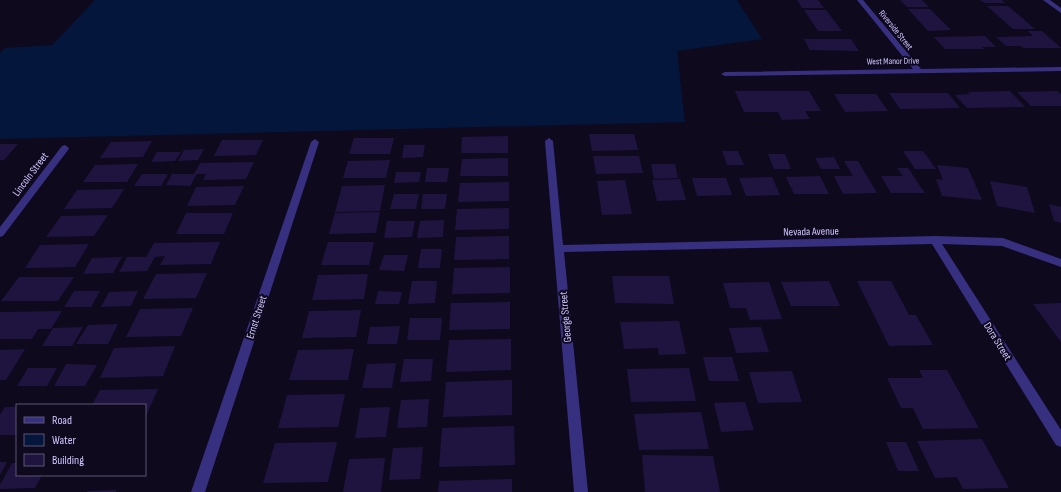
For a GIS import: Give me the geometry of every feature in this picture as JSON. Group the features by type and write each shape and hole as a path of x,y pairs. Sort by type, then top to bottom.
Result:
{"street":[{"name":"Riverside Street","path":"860,0 919,71"},
{"path":"1046,0 1061,11"},
{"name":"West Manor Drive","path":"725,74 1061,69"},
{"name":"George Street","path":"549,141 581,492"},
{"name":"Ernst Street","path":"198,492 315,142"},
{"name":"Lincoln Street","path":"0,234 65,148"},
{"name":"Nevada Avenue","path":"558,249 935,240 1003,242 1061,263"},
{"name":"Dora Street","path":"935,240 1061,441"}],"water":[{"path":"95,0 737,0 762,39 677,51 685,122 0,139 0,53 5,48 52,45"}],"building":[{"path":"797,0 818,0 824,8 802,8"},
{"path":"900,0 922,0 929,7 907,7"},
{"path":"980,0 1002,0 1005,3 984,3"},
{"path":"987,6 1008,6 1035,29 1013,29"},
{"path":"908,9 930,9 951,30 928,31"},
{"path":"804,10 826,10 842,31 818,31"},
{"path":"1028,31 1042,31 1061,48 1023,48 1021,46 1006,46 996,37 1033,36"},
{"path":"985,36 996,47 982,47 984,49 945,49 934,37"},
{"path":"804,39 851,39 859,51 810,50"},
{"path":"735,91 809,91 821,111 805,111 810,119 782,120 778,112 744,112"},
{"path":"1010,91 1025,107 967,108 955,95 970,94 968,92"},
{"path":"1057,91 1061,94 1061,106 1031,106 1017,92"},
{"path":"889,93 948,93 960,108 900,109"},
{"path":"834,94 876,94 888,111 845,112"},
{"path":"589,134 634,134 638,150 592,151"},
{"path":"508,136 508,153 461,153 462,137"},
{"path":"354,138 394,138 390,154 349,154"},
{"path":"222,140 263,140 256,155 214,156"},
{"path":"152,141 143,157 100,158 111,142"},
{"path":"0,144 18,144 4,160 0,160"},
{"path":"404,145 425,145 423,157 402,158"},
{"path":"204,149 198,160 178,161 184,150"},
{"path":"722,151 738,151 744,165 727,165"},
{"path":"903,151 923,151 936,169 915,169"},
{"path":"157,152 181,152 175,161 151,162"},
{"path":"768,154 785,154 791,169 774,169"},
{"path":"593,156 639,156 643,173 596,174"},
{"path":"834,157 840,169 821,169 815,158"},
{"path":"508,158 508,176 460,176 462,159"},
{"path":"390,160 386,178 343,178 348,161"},
{"path":"844,161 858,161 877,193 843,194 834,176 853,176"},
{"path":"254,162 246,179 203,180 206,174 197,174 190,186 166,185 172,174 194,174 200,163"},
{"path":"138,164 127,182 83,182 95,165"},
{"path":"651,164 675,164 678,178 654,179"},
{"path":"937,165 968,168 982,200 942,196 936,179 943,180"},
{"path":"427,168 449,168 447,182 425,182"},
{"path":"897,168 908,168 925,193 891,193 881,176 903,176"},
{"path":"396,172 421,172 419,182 394,183"},
{"path":"142,174 168,174 161,186 134,186"},
{"path":"820,176 829,194 794,194 786,177"},
{"path":"772,177 780,195 746,196 739,178"},
{"path":"692,178 726,178 732,195 697,196"},
{"path":"680,179 686,200 657,201 652,180"},
{"path":"625,180 632,214 602,215 597,181"},
{"path":"990,181 1027,187 1035,213 997,206"},
{"path":"509,182 509,201 458,202 460,183"},
{"path":"385,185 380,211 335,212 342,186"},
{"path":"244,186 235,205 187,206 196,187"},
{"path":"124,189 112,208 64,209 77,190"},
{"path":"394,194 419,194 416,209 390,209"},
{"path":"423,194 447,194 445,209 421,209"},
{"path":"1049,204 1061,207 1061,223 1054,221"},
{"path":"509,208 509,229 455,230 457,209"},
{"path":"380,212 376,233 329,234 335,213"},
{"path":"186,213 233,213 224,234 176,234"},
{"path":"108,215 94,236 46,237 61,216"},
{"path":"444,220 443,237 417,238 420,221"},
{"path":"387,221 415,221 412,237 384,238"},
{"path":"509,236 509,259 454,260 456,237"},
{"path":"220,242 211,264 160,265 165,256 155,257 147,271 119,272 127,257 146,257 154,243"},
{"path":"328,242 374,242 369,265 321,265"},
{"path":"89,244 75,267 25,268 40,245"},
{"path":"421,249 442,249 440,268 418,268"},
{"path":"384,255 408,255 404,271 379,270"},
{"path":"122,257 113,273 83,274 92,258"},
{"path":"510,267 510,293 452,294 454,268"},
{"path":"207,273 196,298 143,299 156,274"},
{"path":"368,274 364,299 312,300 318,275"},
{"path":"612,276 669,276 674,304 615,303"},
{"path":"19,277 74,277 58,301 1,301"},
{"path":"412,281 437,281 435,303 408,304"},
{"path":"829,281 840,306 791,306 781,282"},
{"path":"857,281 891,281 909,315 916,315 933,345 889,346"},
{"path":"769,282 782,319 750,320 746,308 730,308 723,283"},
{"path":"74,291 100,291 91,307 64,307"},
{"path":"138,291 131,306 101,307 109,292"},
{"path":"378,291 402,292 399,304 375,304"},
{"path":"510,302 510,329 449,330 451,303"},
{"path":"1061,303 1061,342 1033,304"},
{"path":"193,308 181,336 126,337 140,309"},
{"path":"361,310 356,337 302,338 309,311"},
{"path":"62,311 51,329 38,329 32,339 0,339 0,312"},
{"path":"410,318 442,318 440,340 407,340"},
{"path":"679,321 686,354 659,355 658,348 624,349 620,322"},
{"path":"118,324 108,344 76,344 88,325"},
{"path":"400,326 397,344 367,344 370,327"},
{"path":"83,327 72,346 42,346 53,328"},
{"path":"761,327 769,352 736,353 729,328"},
{"path":"511,339 511,370 446,372 449,340"},
{"path":"175,346 163,376 100,378 114,348"},
{"path":"25,349 6,380 0,380 0,350"},
{"path":"354,349 348,380 289,380 298,350"},
{"path":"703,357 732,357 739,381 709,381"},
{"path":"404,359 433,359 431,381 400,382"},
{"path":"396,363 392,388 362,388 367,364"},
{"path":"66,364 97,365 85,386 54,386"},
{"path":"28,368 57,368 47,386 17,386"},
{"path":"689,368 696,401 631,402 627,369"},
{"path":"919,370 947,370 979,428 923,429 913,408 901,408 887,378 923,378"},
{"path":"792,371 802,402 758,403 749,372"},
{"path":"512,380 512,415 443,417 446,382"},
{"path":"158,389 146,416 146,404 93,404 100,390"},
{"path":"345,394 338,427 278,428 287,395"},
{"path":"429,399 427,427 397,428 401,400"},
{"path":"745,402 754,430 721,432 714,403"},
{"path":"5,407 16,407 16,435 0,435 0,415"},
{"path":"390,407 386,437 355,438 360,408"},
{"path":"701,412 709,449 639,450 634,414"},
{"path":"514,426 515,465 439,467 442,428"},
{"path":"982,439 1009,488 963,489 957,477 935,478 917,441"},
{"path":"337,442 328,482 263,483 275,443"},
{"path":"886,442 906,442 919,471 898,471"},
{"path":"423,447 420,479 389,480 393,448"},
{"path":"642,455 713,456 720,492 645,492"},
{"path":"385,458 381,492 343,492 349,459"},
{"path":"0,462 7,462 0,475"},
{"path":"12,463 16,463 16,476 41,476 35,488 0,489 0,485"},
{"path":"512,479 512,492 438,492 439,481"},
{"path":"116,490 116,492 87,492 87,491"}]}
